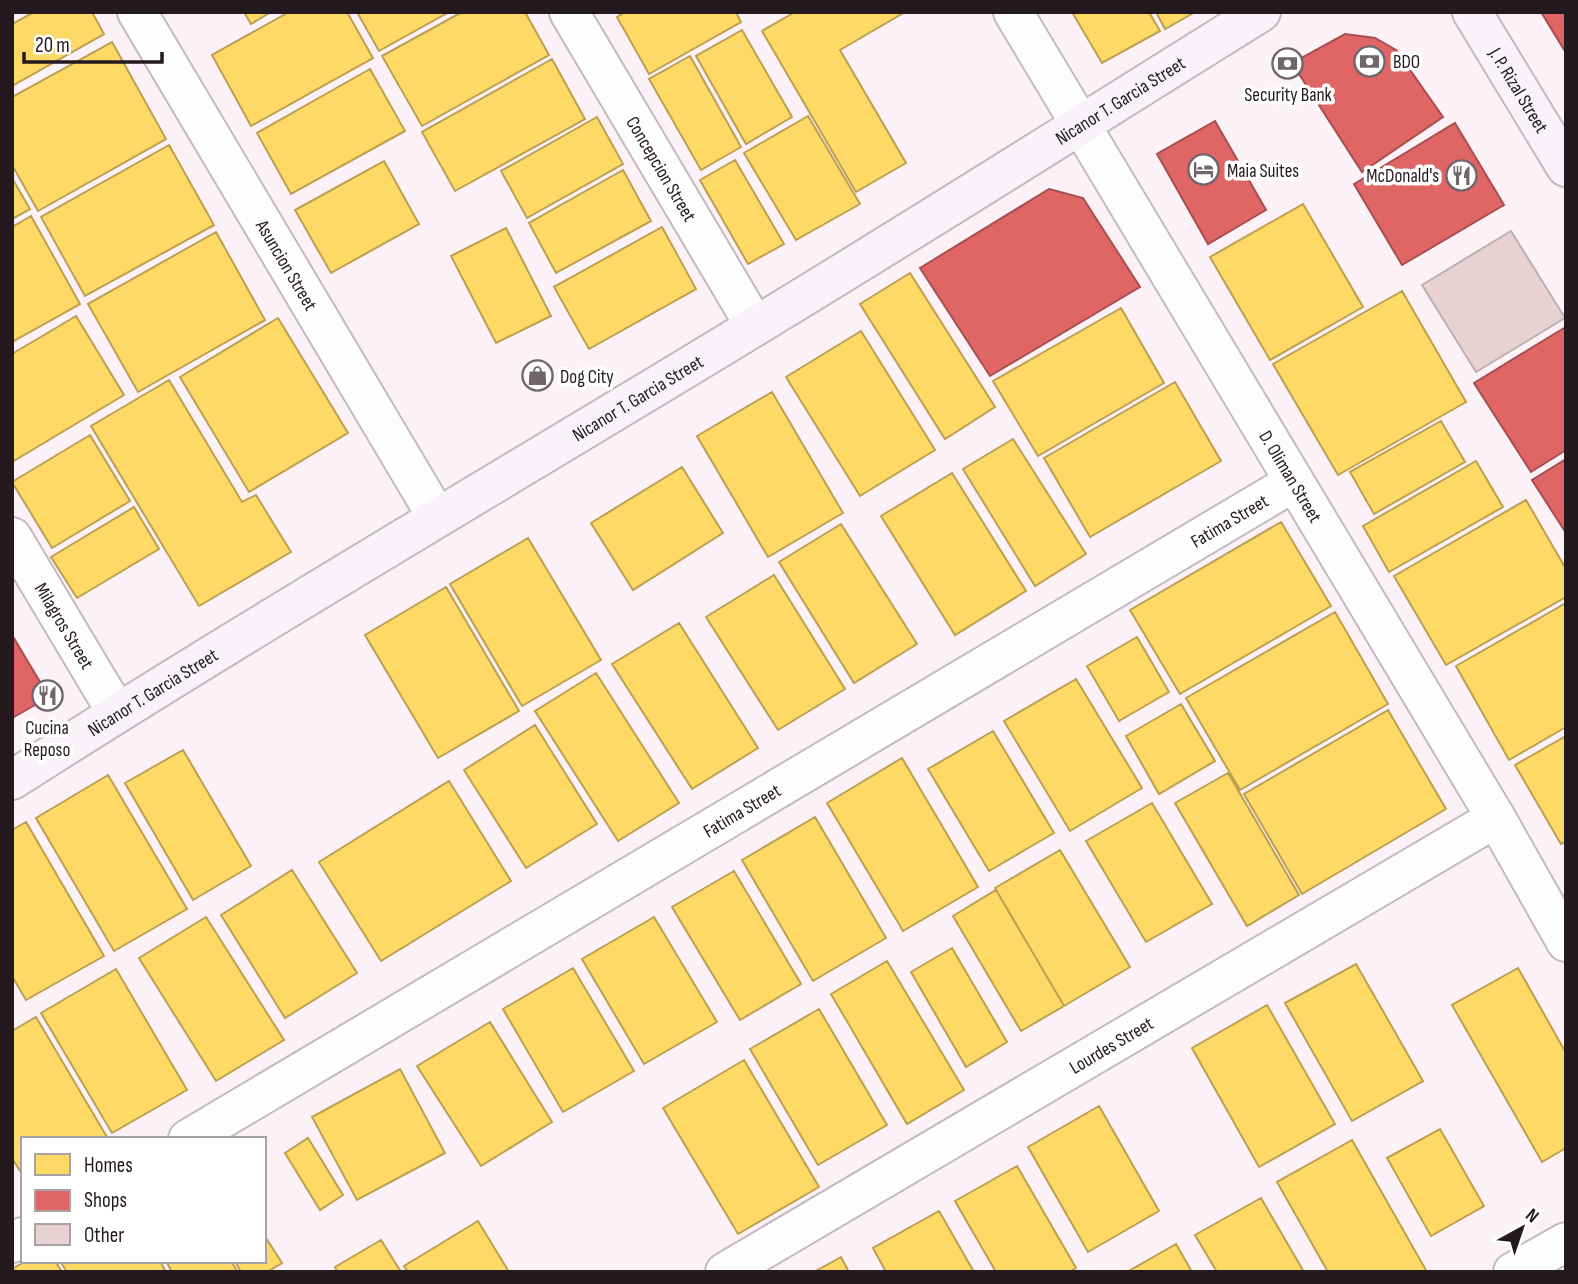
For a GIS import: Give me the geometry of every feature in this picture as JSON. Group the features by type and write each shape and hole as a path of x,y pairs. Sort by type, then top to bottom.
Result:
{"street":[{"name":"Asuncion Street","path":"137,12 437,517"},
{"name":"Concepcion Street","path":"569,12 755,327"},
{"name":"D. Oliman Street","path":"1013,12 1496,818 1566,942"},
{"name":"Nicanor T. Garcia Street","path":"12,780 437,517 755,327 1261,12"},
{"name":"J. P. Rizal Street","path":"1472,12 1566,167"},
{"name":"Fatima Street","path":"191,1137 1294,482"},
{"name":"Milagros Street","path":"12,537 117,713"},
{"name":"Lourdes Street","path":"726,1272 1496,818"},
{"path":"1513,1272 1566,1242"}],"building: Homes":[{"path":"34,12 92,12 104,34 12,86 12,24"},
{"path":"244,12 271,12 251,24"},
{"path":"289,12 347,12 373,58 251,126 212,55"},
{"path":"357,12 449,12 379,51"},
{"path":"462,12 525,12 549,55 422,126 382,56"},
{"path":"625,12 736,12 741,22 649,74 617,17"},
{"path":"795,12 905,12 840,50 906,163 856,192 762,31"},
{"path":"1072,12 1149,12 1160,31 1102,63"},
{"path":"1156,12 1195,12 1165,29"},
{"path":"742,30 792,117 746,144 696,56"},
{"path":"112,42 166,139 38,211 12,165 12,97"},
{"path":"690,56 741,147 701,170 649,79"},
{"path":"552,59 585,119 455,191 422,132"},
{"path":"370,69 405,131 291,194 257,133"},
{"path":"808,116 860,204 796,240 744,153"},
{"path":"597,117 623,164 527,218 501,171"},
{"path":"169,145 214,225 85,296 41,217"},
{"path":"735,160 784,244 748,264 700,180"},
{"path":"384,161 419,224 331,273 295,210"},
{"path":"623,170 651,221 556,273 529,223"},
{"path":"12,178 30,209 12,219"},
{"path":"1303,204 1363,307 1270,360 1210,257"},
{"path":"31,216 80,304 12,342 12,227"},
{"path":"662,227 696,289 589,349 554,287"},
{"path":"506,228 551,316 496,343 451,256"},
{"path":"216,232 265,320 138,392 88,304"},
{"path":"910,273 995,407 945,439 860,304"},
{"path":"1402,291 1466,402 1338,475 1273,364"},
{"path":"1121,308 1164,383 1038,456 993,381"},
{"path":"76,316 124,395 12,462 12,354"},
{"path":"278,318 348,433 249,492 180,377"},
{"path":"861,331 935,450 860,496 786,377"},
{"path":"169,380 242,502 256,495 291,552 199,606 91,426"},
{"path":"1175,382 1221,461 1090,537 1044,458"},
{"path":"772,392 843,513 768,557 697,436"},
{"path":"1441,421 1465,462 1374,514 1350,472"},
{"path":"90,435 130,501 52,548 12,482"},
{"path":"1013,439 1086,554 1035,586 963,469"},
{"path":"1476,461 1503,507 1389,572 1363,526"},
{"path":"682,467 723,533 633,590 591,523"},
{"path":"952,473 1026,591 955,635 881,516"},
{"path":"1526,500 1566,569 1566,597 1446,665 1394,576"},
{"path":"134,507 159,549 77,598 51,557"},
{"path":"1281,522 1331,606 1180,694 1130,610"},
{"path":"841,524 917,644 854,683 779,562"},
{"path":"528,538 601,660 522,706 450,584"},
{"path":"774,575 845,689 778,730 706,617"},
{"path":"446,587 519,711 438,758 365,635"},
{"path":"1566,603 1566,727 1509,760 1456,666"},
{"path":"1335,612 1388,704 1240,790 1186,698"},
{"path":"679,623 758,748 692,789 612,664"},
{"path":"1137,637 1169,692 1119,721 1087,666"},
{"path":"596,673 679,803 618,841 535,711"},
{"path":"1076,679 1142,788 1070,831 1004,721"},
{"path":"1181,704 1215,761 1159,794 1126,736"},
{"path":"1388,710 1446,809 1302,894 1244,794"},
{"path":"535,725 597,824 526,868 464,770"},
{"path":"993,731 1054,833 989,871 928,769"},
{"path":"1566,736 1566,841 1561,844 1515,765"},
{"path":"183,750 251,866 193,900 125,783"},
{"path":"902,758 978,887 903,931 827,803"},
{"path":"1228,773 1299,895 1247,926 1175,803"},
{"path":"108,775 187,909 114,951 36,818"},
{"path":"449,781 511,881 381,961 319,862"},
{"path":"1152,803 1212,904 1146,942 1086,841"},
{"path":"815,817 886,938 813,981 742,860"},
{"path":"26,822 104,956 26,1000 12,976 12,830"},
{"path":"1060,850 1130,967 1064,1006 995,888"},
{"path":"292,870 357,973 285,1018 221,915"},
{"path":"734,871 801,984 740,1020 672,907"},
{"path":"996,890 1064,1006 1021,1031 953,916"},
{"path":"206,917 284,1040 216,1081 139,958"},
{"path":"654,917 717,1022 644,1064 582,959"},
{"path":"952,948 1007,1042 966,1067 911,972"},
{"path":"887,961 964,1090 907,1124 831,994"},
{"path":"1356,964 1423,1081 1352,1121 1285,1003"},
{"path":"573,968 634,1071 563,1112 503,1009"},
{"path":"1518,968 1566,1053 1566,1148 1542,1162 1452,1005"},
{"path":"116,969 187,1090 112,1133 41,1013"},
{"path":"1267,1005 1335,1124 1259,1167 1192,1048"},
{"path":"819,1009 887,1125 818,1165 750,1049"},
{"path":"36,1017 107,1137 21,1137 21,1173 12,1158 12,1031"},
{"path":"490,1022 552,1122 481,1166 417,1066"},
{"path":"744,1060 819,1187 738,1234 663,1108"},
{"path":"400,1069 445,1153 357,1200 312,1117"},
{"path":"1099,1106 1159,1211 1088,1252 1028,1147"},
{"path":"1440,1129 1484,1206 1431,1236 1387,1158"},
{"path":"308,1138 343,1195 320,1210 285,1153"},
{"path":"1352,1140 1427,1272 1328,1272 1277,1182"},
{"path":"1017,1166 1076,1268 1069,1272 996,1272 955,1201"},
{"path":"1261,1198 1304,1272 1217,1272 1195,1235"},
{"path":"939,1211 974,1272 886,1272 873,1248"},
{"path":"478,1221 509,1272 408,1272 404,1266"},
{"path":"266,1238 282,1263 267,1272 241,1272 236,1263 266,1263"},
{"path":"381,1240 401,1272 338,1272 335,1267"},
{"path":"1176,1244 1192,1272 1127,1272"},
{"path":"841,1257 849,1272 814,1272"},
{"path":"22,1263 56,1263 62,1272 12,1272 12,1269"},
{"path":"61,1263 161,1263 166,1272 67,1272"},
{"path":"167,1263 232,1263 238,1272 172,1272"}],"building: Shops":[{"path":"1541,12 1566,12 1566,53"},
{"path":"1345,34 1375,38 1396,50 1443,117 1362,172 1292,63"},
{"path":"1215,121 1266,210 1208,244 1157,154"},
{"path":"1455,123 1504,205 1402,265 1354,184"},
{"path":"1049,189 1083,198 1140,287 990,376 920,268"},
{"path":"1564,328 1566,450 1531,472 1474,383"},
{"path":"1566,459 1566,533 1532,480"},
{"path":"12,635 49,697 12,718"}],"building: Other":[{"path":"1511,231 1565,318 1476,372 1422,285"}],"place":[{"name":"BDO","path":"1370,61"},
{"name":"Security Bank","path":"1288,63"},
{"name":"Maia Suites","path":"1204,170"},
{"name":"McDonald's","path":"1462,175"},
{"name":"Dog City","path":"537,376"},
{"name":"Cucina Reposo","path":"47,696"}]}
